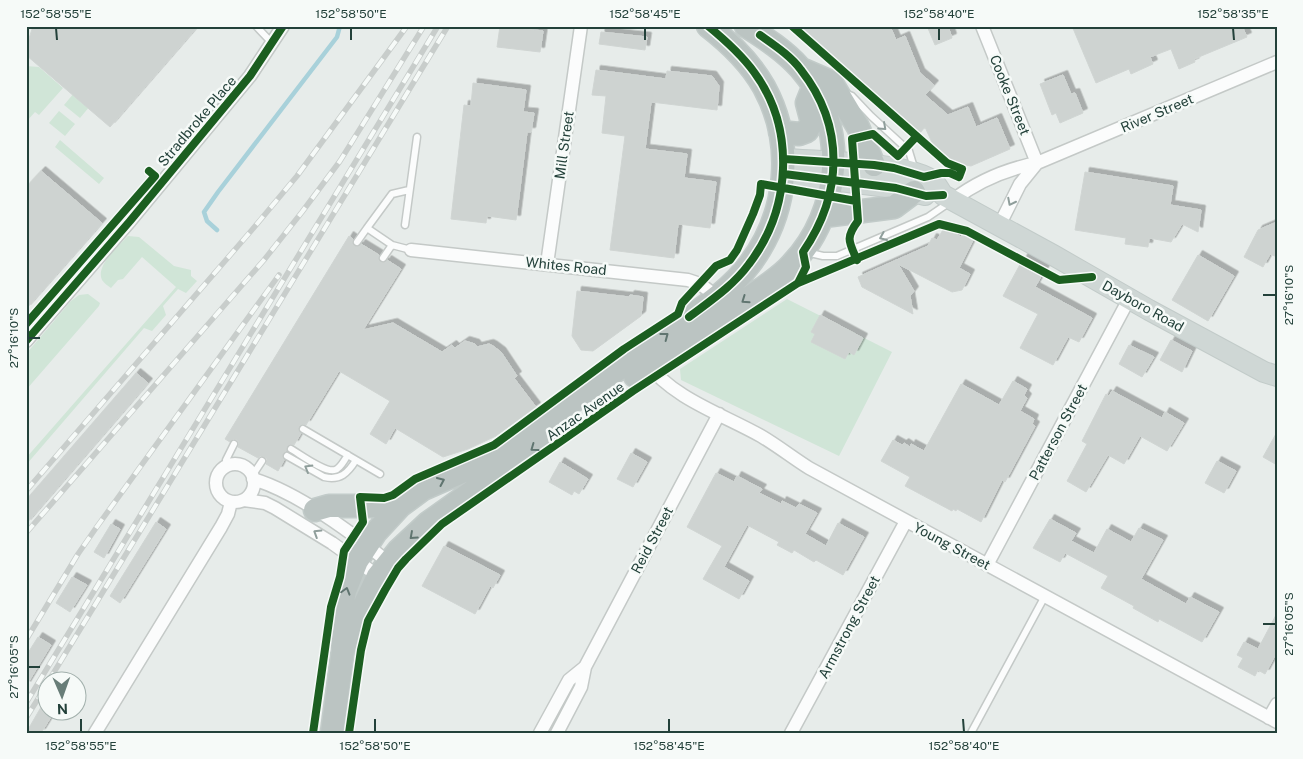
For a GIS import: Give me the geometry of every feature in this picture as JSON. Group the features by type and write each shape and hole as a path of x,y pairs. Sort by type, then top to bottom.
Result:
{"highway":[{"name":"Anzac Avenue","path":"343,650 383,569 407,542 428,523 645,360 738,277 758,253 777,210 784,167 780,132 771,102 754,72 727,41 708,26"},
{"path":"746,26 774,45 801,69 831,82 858,127 874,165"},
{"name":"Anzac Avenue","path":"332,733 343,650 340,622 345,591 362,553 385,520 423,489 480,464 772,281 785,272 803,252 824,216 833,171 833,142 828,122 814,88 801,69"},
{"path":"780,132 799,134 807,131 810,127 811,116 807,103 814,88"},
{"path":"824,216 894,207 914,183"},
{"path":"315,510 329,506 400,506"}],"main road":[{"name":"Dayboro Road","path":"833,171 874,165 914,183 926,196 948,198 1273,377"},
{"name":"Dayboro Road","path":"784,167 833,171 896,188 914,183"}],"street":[{"name":"Stradbroke Place","path":"26,341 149,198 250,76 283,26"},
{"name":"Mill Street","path":"547,264 580,26"},
{"name":"Cooke Street","path":"982,26 1037,163"},
{"name":"River Street","path":"948,198 1018,167 1037,163 1277,62"},
{"name":"River Street","path":"999,226 1020,184 1037,163"},
{"name":"Whites Road","path":"411,250 688,280 700,284 716,296"},
{"name":"Patterson Street","path":"987,565 1130,299"},
{"name":"Young Street","path":"645,360 656,375 672,388 765,438 814,471 1273,720"},
{"name":"Reid Street","path":"557,733 581,687 585,667 719,414"},
{"path":"383,569 362,553 332,543 266,503 244,500 231,502 221,496 216,485 219,474 227,466 244,467 253,477 315,510 349,532 362,553 383,569"},
{"path":"244,500 252,491 253,477"},
{"path":"95,733 221,527 228,514 231,502"},
{"name":"Armstrong Street","path":"791,733 906,521"},
{"name":"Reid Street","path":"540,733 569,680 585,667"},
{"path":"1273,720 1277,704"}],"lane":[{"path":"256,26 272,44"},
{"path":"836,91 852,96 906,147 911,154 914,183"},
{"path":"405,225 417,137"},
{"path":"357,242 392,194 409,190"},
{"path":"803,252 823,256 837,256 928,218 948,198"},
{"path":"367,228 392,245 411,250"},
{"path":"383,258 392,245"},
{"path":"303,429 380,474"},
{"path":"227,466 226,460 234,444"},
{"path":"291,449 327,470 335,470 348,455"},
{"path":"287,456 324,477 330,478 344,476 356,460"},
{"path":"253,477 262,461"},
{"path":"971,733 1044,596"}],"green space":[{"path":"26,66 39,67 63,88 39,115 35,112 26,122"},
{"path":"74,93 90,106 80,118 64,105"},
{"path":"59,111 75,124 65,136 49,123"},
{"path":"60,140 104,178 99,184 55,147"},
{"path":"128,236 139,237 174,266 191,270 191,276 197,281 186,293 178,289 163,306 166,315 152,331 144,328 26,465 26,458 176,287 142,257 123,279 118,280 111,288 102,280 102,268 105,262"},
{"path":"88,294 100,303 99,306 26,390 26,354 71,301 79,295"},
{"path":"787,299 892,352 839,456 681,380 680,369"}],"building":[{"path":"33,26 198,26 110,127 26,55 26,48"},
{"path":"500,26 543,31 540,52 497,47"},
{"path":"800,26 890,26 896,40 905,36 920,73 934,85 925,95 948,115 968,107 976,127 997,118 1010,149 971,166 949,162 934,147 925,127 920,133"},
{"path":"927,26 948,26 952,38 935,45"},
{"path":"1072,26 1242,26 1247,37 1194,59 1195,62 1179,69 1171,49 1150,57 1153,64 1131,74 1129,69 1096,83"},
{"path":"601,32 647,37 645,50 599,44"},
{"path":"596,70 666,79 667,71 712,76 719,86 717,110 651,102 645,149 687,154 684,178 716,182 710,228 678,224 674,258 610,250 625,136 602,133 606,96 592,95"},
{"path":"1063,75 1071,94 1075,93 1083,113 1060,123 1056,113 1052,115 1040,84"},
{"path":"473,83 526,90 523,112 534,113 531,132 527,132 516,220 487,216 486,223 451,219 464,105 471,106"},
{"path":"41,171 102,223 26,309 26,187"},
{"path":"1085,172 1173,186 1170,205 1201,210 1198,232 1182,224 1171,242 1149,238 1148,247 1125,244 1126,238 1075,230"},
{"path":"1277,222 1277,257 1270,254 1263,267 1244,257 1258,230"},
{"path":"944,228 961,237 963,233 973,240 959,268 970,274 962,290 952,292 898,264 914,291 910,296 913,314 862,287 858,277 928,246 932,238 937,240"},
{"path":"349,236 353,239 352,244 355,246 359,247 361,244 379,255 378,260 381,262 385,263 387,260 401,269 363,330 393,323 442,352 452,345 455,348 465,341 475,344 477,347 489,344 501,352 517,376 514,378 536,407 496,436 468,449 443,457 395,428 386,444 370,434 390,401 339,371 306,425 299,426 298,429 301,433 294,445 287,446 282,456 284,460 278,471 266,464 267,459 264,457 260,456 258,458 238,447 239,443 237,440 233,439 230,442 225,439"},
{"path":"1198,255 1234,276 1208,321 1172,300"},
{"path":"1024,257 1046,268 1035,287 1092,318 1079,342 1068,337 1053,365 1020,348 1038,314 1003,296"},
{"path":"577,291 643,297 641,316 593,351 581,350 572,336"},
{"path":"820,315 863,338 854,355 849,352 845,359 811,342 815,334 811,332"},
{"path":"1171,340 1192,351 1182,372 1160,360"},
{"path":"1129,345 1154,357 1142,377 1119,364"},
{"path":"136,373 148,383 26,524 26,500"},
{"path":"1013,381 1027,389 1024,395 1027,398 1020,411 1034,419 1032,424 1035,426 1005,482 1002,480 981,522 957,509 952,511 905,486 910,477 881,461 893,440 910,447 911,444 924,451 961,384 999,405"},
{"path":"1112,391 1162,418 1165,412 1184,423 1167,451 1140,436 1124,464 1108,455 1086,492 1067,481 1087,444 1082,441 1106,394 1109,396"},
{"path":"1277,432 1277,465 1263,457"},
{"path":"631,453 647,462 633,487 617,479"},
{"path":"1217,461 1236,471 1224,493 1205,483"},
{"path":"560,462 588,479 579,494 574,491 572,495 549,482"},
{"path":"716,473 734,482 737,476 762,489 759,493 781,504 782,501 796,508 799,504 817,513 805,534 826,546 838,523 864,537 843,575 816,560 814,562 794,550 792,553 777,545 779,542 747,525 724,567 749,581 739,599 703,579 722,546 687,527"},
{"path":"1050,519 1076,533 1071,541 1094,553 1107,529 1131,542 1139,528 1163,540 1141,579 1186,604 1190,597 1219,612 1202,642 1159,619 1158,622 1101,588 1108,576 1065,553 1060,562 1033,548"},
{"path":"156,522 166,529 120,603 110,596"},
{"path":"111,524 120,529 104,558 94,552"},
{"path":"444,546 500,575 493,588 490,586 475,614 422,586"},
{"path":"72,577 87,585 70,612 56,603"},
{"path":"1277,613 1277,652 1265,674 1258,670 1255,676 1238,667 1243,658 1237,655 1244,642 1258,649"},
{"path":"38,637 51,645 26,686 26,656"},
{"path":"38,712 38,722 48,722 41,733 26,733"}],"waterway":[{"path":"217,230 207,221 204,212 337,37 340,26"}],"railway":[{"path":"26,491 297,176 407,26"},
{"path":"26,533 264,260 302,212 340,161 424,26"},
{"path":"26,703 438,26"},
{"path":"54,672 448,26"},
{"path":"26,640 96,528 279,275"},
{"path":"26,718 38,699"}],"cycle path":[{"path":"26,341 130,221 250,76 283,26"},
{"path":"689,317 721,293 743,272 763,242 773,219 780,194 783,169 782,143 777,118 768,94 744,59 708,26"},
{"path":"784,159 874,165 894,168 924,177 941,173 950,173 959,177 962,169 947,163 792,26"},
{"path":"760,35 787,55 801,70 826,114 832,137 834,160 832,184 826,207 816,230 803,252 806,267 798,283"},
{"path":"857,260 850,240 851,232 858,221 852,139 873,134 898,156 916,137"},
{"path":"26,324 155,176 149,171"},
{"path":"784,174 896,188 926,196 943,195"},
{"path":"313,733 331,607 340,577 344,551 363,522 360,497 384,498 393,495 415,479 494,445 624,349 678,314 682,303 716,266 730,260 737,250 760,195 761,184 856,201"},
{"path":"349,733 361,650 368,621 398,568 406,559 442,524 633,391 798,283 939,224 967,231 1059,280 1092,277"}]}
